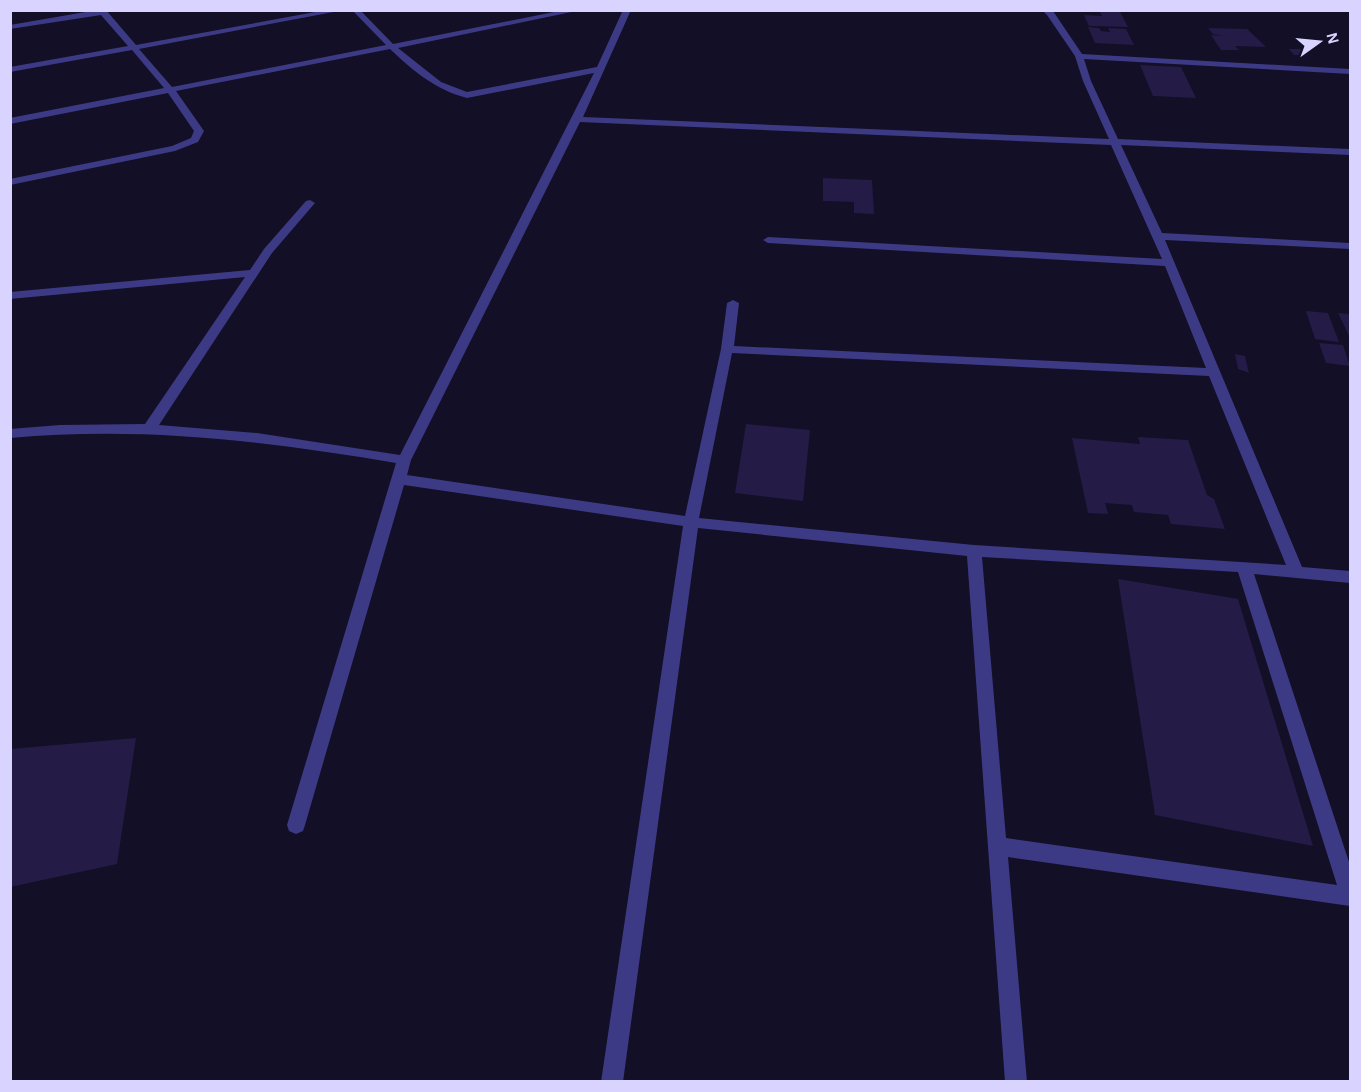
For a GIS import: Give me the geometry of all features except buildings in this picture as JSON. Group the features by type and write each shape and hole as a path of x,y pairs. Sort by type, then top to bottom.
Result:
{"street":[{"path":"10,70 341,10"},
{"path":"355,10 393,48 440,86 455,94 467,95 600,69"},
{"path":"10,121 172,92 578,10"},
{"path":"296,825 404,460 577,119 627,10"},
{"path":"1045,10 1050,13 1079,56 1114,141 1158,236 1297,573"},
{"path":"10,27 101,11 172,92 199,131 195,140 176,148 10,182"},
{"path":"1079,56 1350,71"},
{"path":"577,119 1350,152"},
{"path":"149,429 268,251 310,202"},
{"path":"1158,236 1350,246"},
{"path":"768,240 1168,263"},
{"path":"10,296 253,273"},
{"path":"612,1082 691,522 727,349 733,303"},
{"path":"727,349 1213,372"},
{"path":"10,434 104,428 149,429 279,439 404,460"},
{"path":"399,479 691,522 974,551 1244,567 1350,577"},
{"path":"974,551 1016,1082"},
{"path":"997,846 1350,894 1244,567"}]}
